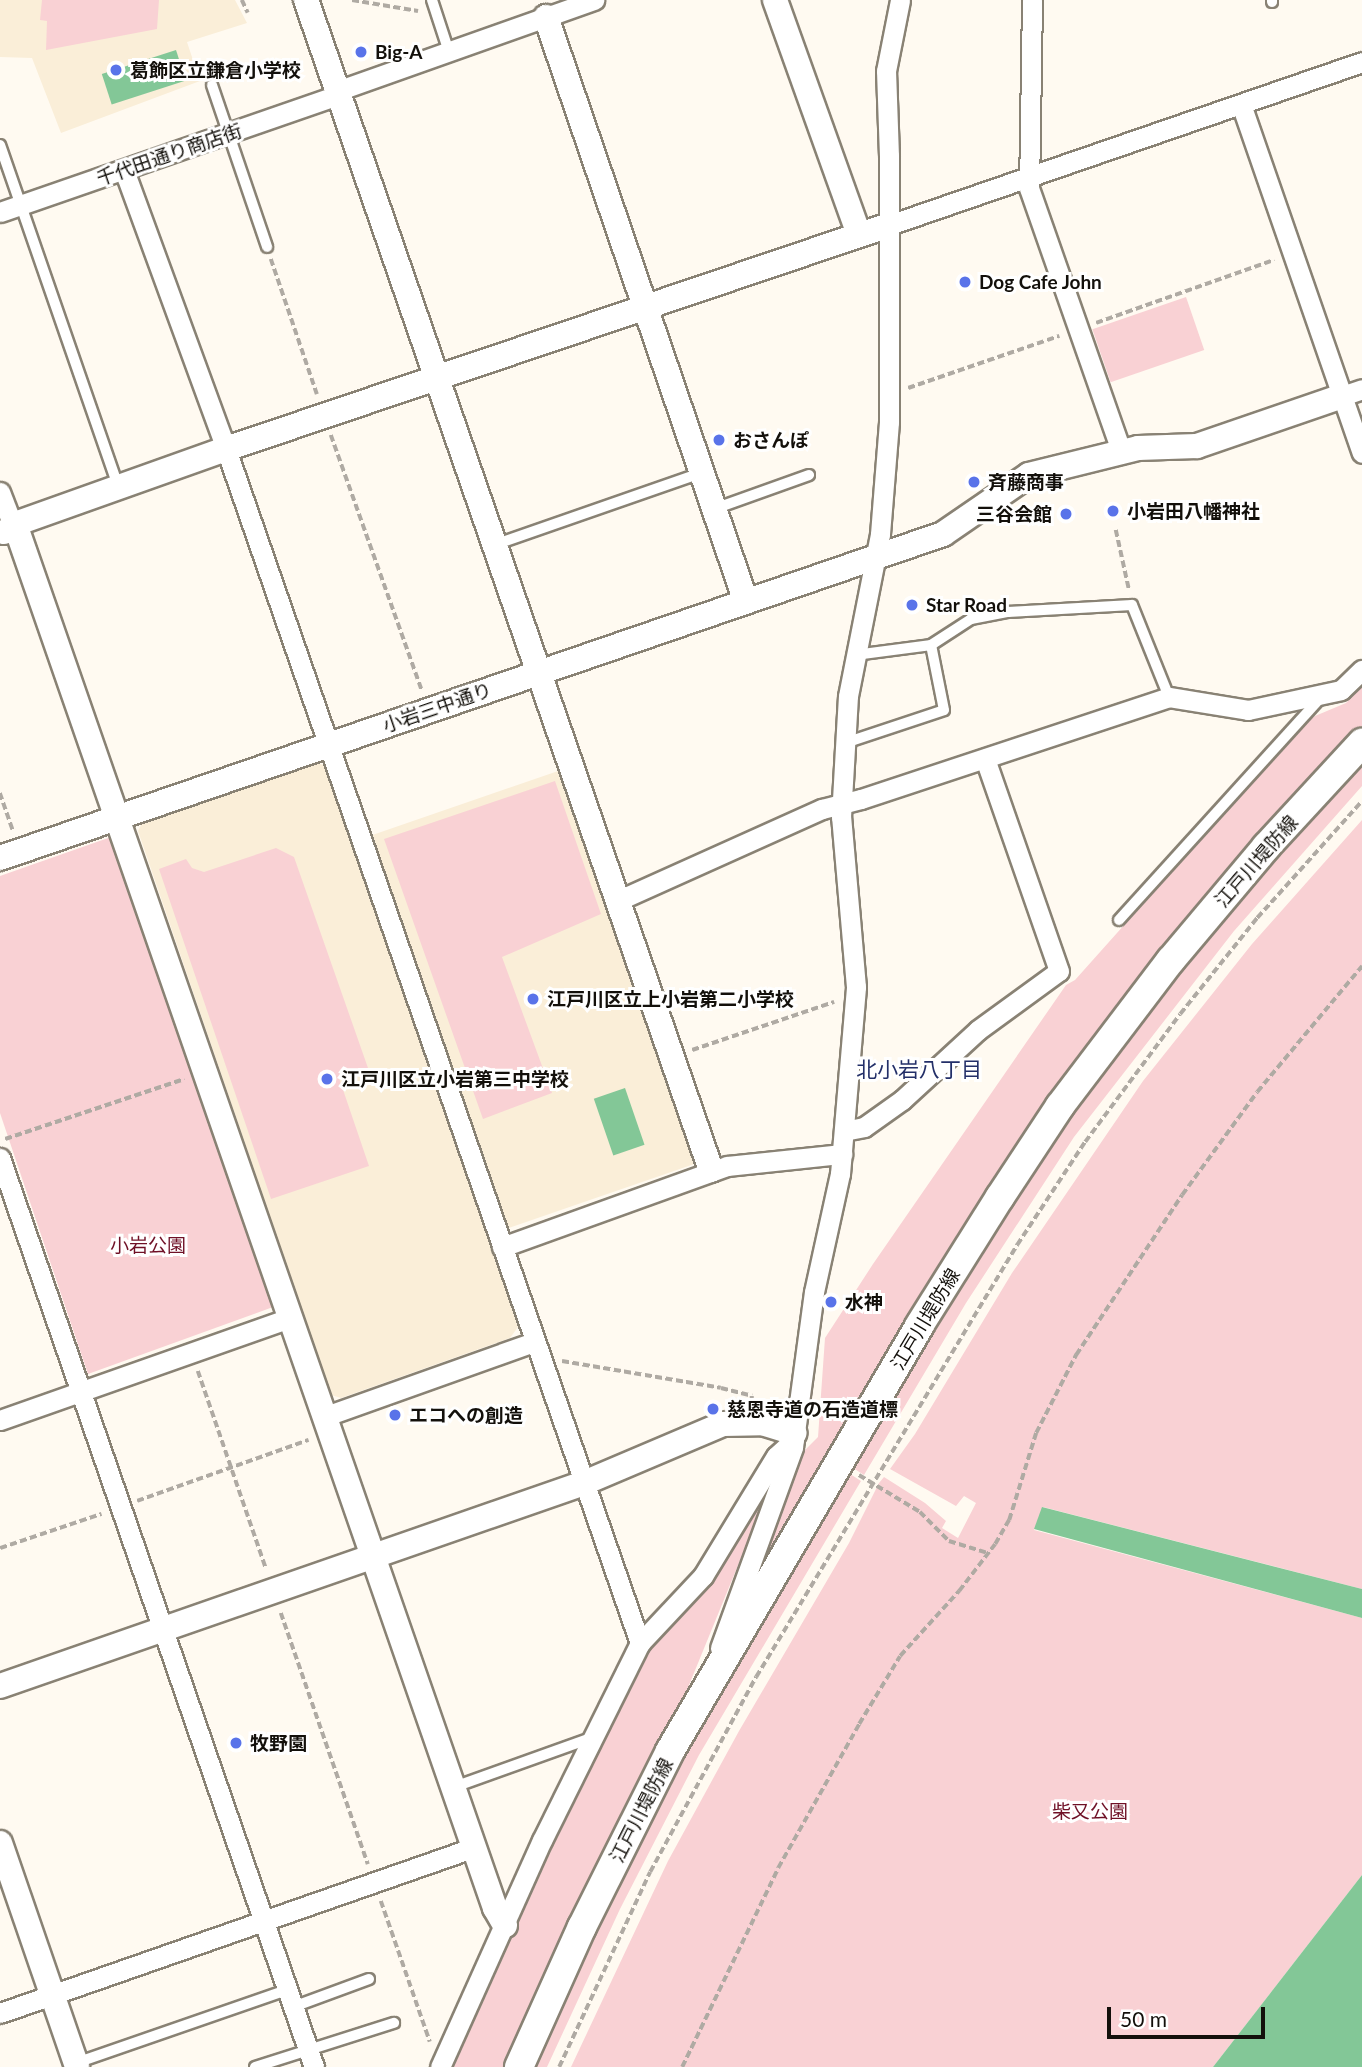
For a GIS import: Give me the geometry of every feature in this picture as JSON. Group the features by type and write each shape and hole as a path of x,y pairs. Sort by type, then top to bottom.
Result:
{"main road":[{"name":"江戸川堤防線","path":"519,2067 582,1927 670,1751 919,1326 1060,1106 1171,960 1266,847 1362,743"}],"street":[{"path":"306,0 711,1170"},
{"name":"千代田通り商店街","path":"0,212 228,133 594,0"},
{"path":"775,0 859,234"},
{"path":"709,1682 742,1583 788,1465 808,1329 842,1154 856,994 851,922 841,846 845,743 848,696 880,534 889,411 886,71 900,0"},
{"path":"1032,0 1028,178 1122,453"},
{"path":"546,17 745,599"},
{"path":"10,529 15,524 324,415 1028,178 1362,62"},
{"path":"1241,104 1352,393 1362,453"},
{"path":"124,170 226,449 640,1643"},
{"name":"小岩三中通り","path":"10,855 745,599 943,534 1029,475 1138,448 1197,446 1352,393"},
{"path":"0,492 10,529 116,817 290,1318 321,1427 373,1557 505,1925"},
{"path":"617,901 771,831 844,803 1169,698 1248,710 1341,690 1362,670"},
{"path":"844,1130 864,1127 902,1100 978,1030 1059,971 985,758"},
{"path":"2,1149 80,1392 311,2059"},
{"path":"502,1247 711,1170 842,1154"},
{"path":"0,1420 290,1318"},
{"path":"321,1427 534,1342"},
{"path":"0,1686 584,1483 723,1424 762,1423 794,1437"},
{"path":"440,2066 592,1738 640,1643 703,1576 776,1456 794,1437"},
{"path":"0,1843 76,2065"},
{"path":"0,2013 475,1847"}],"lane":[{"path":"432,0 449,52"},
{"path":"212,85 267,247"},
{"path":"0,145 118,487"},
{"path":"494,545 702,473"},
{"path":"714,509 809,475"},
{"path":"855,655 930,645 971,619 1008,612 1132,605 1169,698"},
{"path":"845,743 944,710 930,645"},
{"path":"1119,920 1322,695"},
{"path":"454,1787 592,1738"},
{"path":"76,2065 290,1998 369,1979"},
{"path":"255,2067 311,2059 394,2023"}],"path":[{"path":"242,0 248,13"},
{"path":"352,0 436,13"},
{"path":"267,247 429,710"},
{"path":"1116,530 1132,605"},
{"path":"0,793 10,855"},
{"path":"559,2067 679,1817 756,1677 870,1483 1017,1245 1124,1088 1257,918 1362,801"},
{"path":"682,2067 778,1868 859,1724 900,1656 988,1553 1009,1520 1037,1433 1056,1390 1096,1324 1182,1195 1256,1092 1362,966"},
{"path":"671,1057 856,994"},
{"path":"2,1149 185,1079"},
{"path":"191,1353 440,2066"},
{"path":"553,1359 742,1393 752,1396 752,1409"},
{"path":"130,1503 231,1467 321,1427"},
{"path":"861,1476 920,1512 949,1541 988,1553"},
{"path":"0,1548 110,1511"}],"shaded area":[{"name":"葛飾区立鎌倉小学校","path":"0,0 235,0 247,23 187,42 200,81 61,133 32,58 0,57"},
{"path":"176,50 186,80 112,105 102,74"},
{"name":"江戸川区立小岩第三中学校","path":"316,763 324,765 518,1327 510,1338 341,1398 331,1395 138,831 143,821"},
{"name":"江戸川区立上小岩第二小学校","path":"561,770 696,1163 506,1229 371,835"},
{"path":"625,1088 645,1145 613,1155 594,1099"},
{"path":"1042,1507 1362,1589 1362,1618 1034,1529"},
{"path":"1362,1875 1362,2067 1213,2067"}],"green space":[{"path":"42,0 159,0 157,29 46,50 47,21 40,20"},
{"path":"1186,297 1204,350 1111,382 1092,329"},
{"path":"1362,686 1362,726 1270,822 1174,935 1053,1093 749,1592 804,1451 818,1437 825,1338 873,1264 1066,985 1075,980 1301,727 1315,716 1346,703"},
{"path":"1362,762 1362,786 1234,931 1074,1137 966,1303 864,1475 850,1466 1031,1171 1086,1094 1171,981"},
{"path":"555,781 601,914 502,957 552,1093 483,1119 384,839"},
{"name":"柴又公園","path":"1362,820 1362,1589 1043,1507 1034,1530 1362,1618 1362,1875 1213,2067 571,2067 668,1861 739,1731 849,1543 879,1483 884,1477 925,1503 946,1521 942,1528 958,1538 976,1503 964,1496 956,1506 890,1469 915,1434 1012,1273 1143,1081 1252,944"},
{"name":"小岩公園","path":"111,837 273,1307 88,1374 0,1113 0,876"},
{"path":"276,848 294,857 368,1068 339,1078 369,1166 271,1199 159,869 186,859 192,868 204,872"},
{"path":"779,1465 678,1712 504,2067 448,2067 506,1934 642,1658"},
{"path":"847,1472 861,1481 699,1755 620,1909 547,2067 532,2067 668,1778"}],"place":[{"name":"Big-A","path":"361,52"},
{"name":"葛飾区立鎌倉小学校","path":"116,70"},
{"name":"Dog Cafe John","path":"965,282"},
{"name":"おさんぽ","path":"719,440"},
{"name":"斉藤商事","path":"974,482"},
{"name":"小岩田八幡神社","path":"1113,511"},
{"name":"三谷会館","path":"1066,514"},
{"name":"Star Road","path":"912,605"},
{"name":"江戸川区立上小岩第二小学校","path":"533,999"},
{"name":"江戸川区立小岩第三中学校","path":"327,1079"},
{"name":"水神","path":"831,1302"},
{"name":"慈恩寺道の石造道標","path":"713,1409"},
{"name":"エコへの創造","path":"395,1415"},
{"name":"牧野園","path":"236,1743"}],"district":[{"name":"北小岩八丁目","path":"919,1069"}]}
